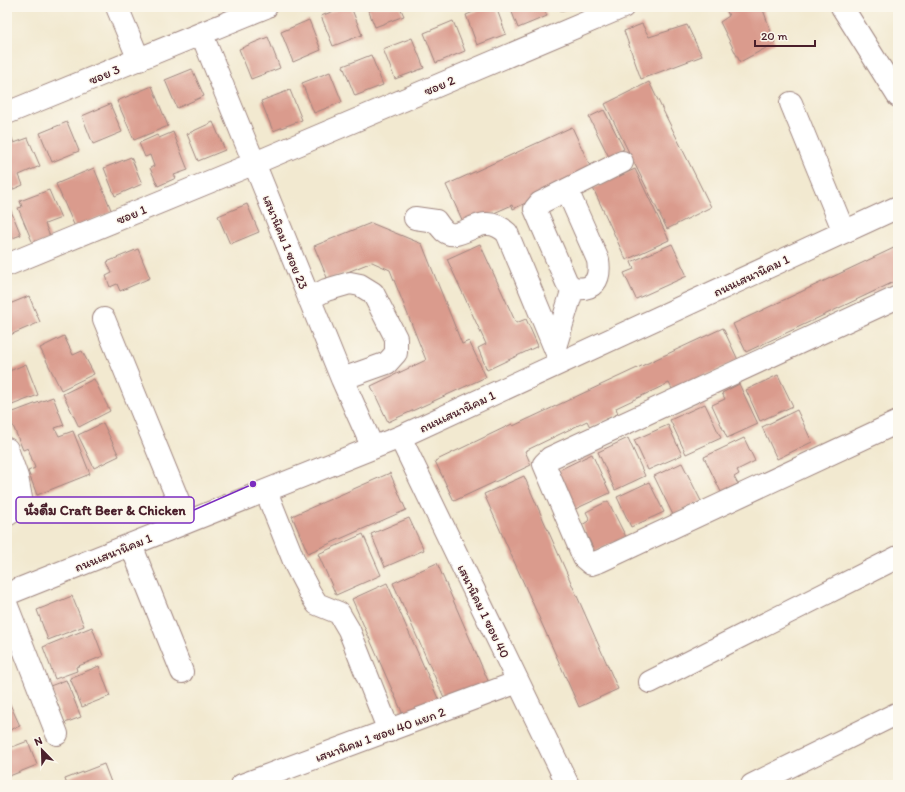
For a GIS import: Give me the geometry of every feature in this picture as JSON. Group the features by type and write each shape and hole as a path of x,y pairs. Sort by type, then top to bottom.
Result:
{"street":[{"path":"117,7 139,60"},
{"name":"ซอย 3","path":"7,113 202,35 266,7"},
{"name":"ซอย 2","path":"255,163 623,7"},
{"path":"842,7 898,96"},
{"name":"เสนานิคม 1 ซอย 23","path":"202,35 342,379 373,448"},
{"path":"790,103 844,232"},
{"path":"567,190 598,260 600,270 599,277 589,286 582,289 573,288 567,283 535,208 540,202 622,162"},
{"name":"ซอย 1","path":"7,265 255,163"},
{"name":"ถนนเสนานิคม 1","path":"7,594 400,437 558,355 844,232 898,207"},
{"path":"414,218 436,221 444,231 453,234 486,222 500,226 507,233 558,355"},
{"path":"309,299 326,290 350,282 360,285 373,293 396,338 396,353 387,362 342,379"},
{"path":"558,355 573,288"},
{"path":"898,297 550,458 544,464 584,558 591,564 898,422"},
{"path":"104,319 187,522"},
{"name":"เสนานิคม 1 ซอย 40","path":"400,437 568,785"},
{"path":"7,449 17,478 21,498 13,512 7,515"},
{"path":"266,491 296,566 310,593 317,604 340,613 349,630 389,731"},
{"path":"131,545 182,672"},
{"path":"650,682 898,557"},
{"path":"7,606 57,734"},
{"name":"เสนานิคม 1 ซอย 40 แยก 2","path":"242,785 518,682"},
{"path":"752,785 898,713"}],"building":[{"path":"344,7 351,7 362,35 333,46 321,16"},
{"path":"367,7 400,7 404,16 375,27"},
{"path":"486,7 496,7 506,34 477,45 466,15"},
{"path":"510,7 543,7 547,16 518,28"},
{"path":"559,7 572,7 561,11"},
{"path":"725,7 762,7 775,43 740,62 720,22 729,16"},
{"path":"309,20 321,50 293,62 281,32"},
{"path":"453,21 465,51 436,63 424,33"},
{"path":"642,24 649,37 687,25 702,56 641,79 624,31"},
{"path":"268,37 280,68 251,79 239,49"},
{"path":"412,38 424,68 395,79 383,49"},
{"path":"371,55 383,85 355,96 343,66"},
{"path":"192,69 204,96 177,108 165,80"},
{"path":"330,72 342,102 314,113 302,83"},
{"path":"649,82 711,207 667,229 605,104"},
{"path":"152,86 168,126 134,140 117,101"},
{"path":"290,90 302,120 273,131 261,101"},
{"path":"110,104 122,132 93,144 82,116"},
{"path":"604,110 624,149 609,157 589,117"},
{"path":"67,122 79,151 52,162 40,133"},
{"path":"213,122 225,150 198,161 187,134"},
{"path":"572,127 591,168 549,192 513,209 512,205 465,226 446,185"},
{"path":"8,129 14,143 28,138 40,166 19,175 23,185 9,191 7,186"},
{"path":"173,132 188,170 174,175 176,178 158,186 150,168 154,166 150,155 145,157 139,143 157,135 159,138"},
{"path":"131,157 142,184 115,196 104,168"},
{"path":"94,168 112,212 75,227 56,184"},
{"path":"635,169 669,240 626,260 593,188"},
{"path":"49,190 61,218 45,224 51,239 34,246 18,208 22,207 20,201"},
{"path":"247,204 259,232 230,244 218,216"},
{"path":"9,206 21,235 7,240 7,207"},
{"path":"371,223 422,244 462,344 469,341 486,377 388,422 371,386 426,360 390,270 372,262 328,280 314,246"},
{"path":"480,244 516,323 526,319 538,346 487,370 478,348 486,344 447,259"},
{"path":"672,244 687,276 636,299 624,273 634,269 631,262"},
{"path":"898,246 898,280 746,352 733,324"},
{"path":"138,249 150,278 120,291 117,284 110,287 106,276 112,273 107,262"},
{"path":"29,296 40,322 10,335 7,328 7,305"},
{"path":"723,328 738,360 673,391 669,383 616,408 618,414 590,427 587,421 525,451 531,465 454,501 435,461 512,424 513,426"},
{"path":"64,336 73,355 82,351 94,374 61,390 40,348"},
{"path":"26,364 38,395 7,407 7,372"},
{"path":"778,375 793,406 760,421 746,390"},
{"path":"94,379 110,411 79,427 63,394"},
{"path":"739,384 758,424 727,438 712,405 725,399 722,393"},
{"path":"53,397 64,425 55,428 59,436 73,431 90,474 37,495 28,471 35,468 28,448 23,450 8,414"},
{"path":"705,404 721,438 686,454 670,420"},
{"path":"797,410 812,442 777,459 762,427"},
{"path":"103,423 119,456 94,468 78,435"},
{"path":"668,425 682,455 648,470 634,440"},
{"path":"628,438 645,476 615,490 598,452"},
{"path":"744,438 755,461 737,470 739,474 734,477 738,484 721,492 704,457"},
{"path":"592,454 610,493 571,511 553,473"},
{"path":"682,463 701,501 673,515 654,476"},
{"path":"390,473 406,510 308,553 292,516"},
{"path":"524,476 618,689 579,707 484,494"},
{"path":"649,482 664,512 631,527 617,497"},
{"path":"608,501 626,537 595,552 582,525 590,520 586,512"},
{"path":"409,518 424,550 385,567 371,534"},
{"path":"363,534 381,575 336,595 318,554"},
{"path":"437,563 489,683 446,702 393,583"},
{"path":"387,583 440,703 405,719 352,599"},
{"path":"72,596 84,626 48,640 37,610"},
{"path":"92,627 103,656 76,667 77,671 55,679 43,647"},
{"path":"99,666 110,696 82,707 70,678"},
{"path":"66,680 81,717 65,723 50,686"},
{"path":"9,702 20,726 7,731 7,703"},
{"path":"28,741 37,765 7,777 7,749"},
{"path":"104,764 112,785 67,785 65,779"}],"place":[{"name":"นั่งดื่ม Craft Beer & Chicken","path":"253,484"}]}
